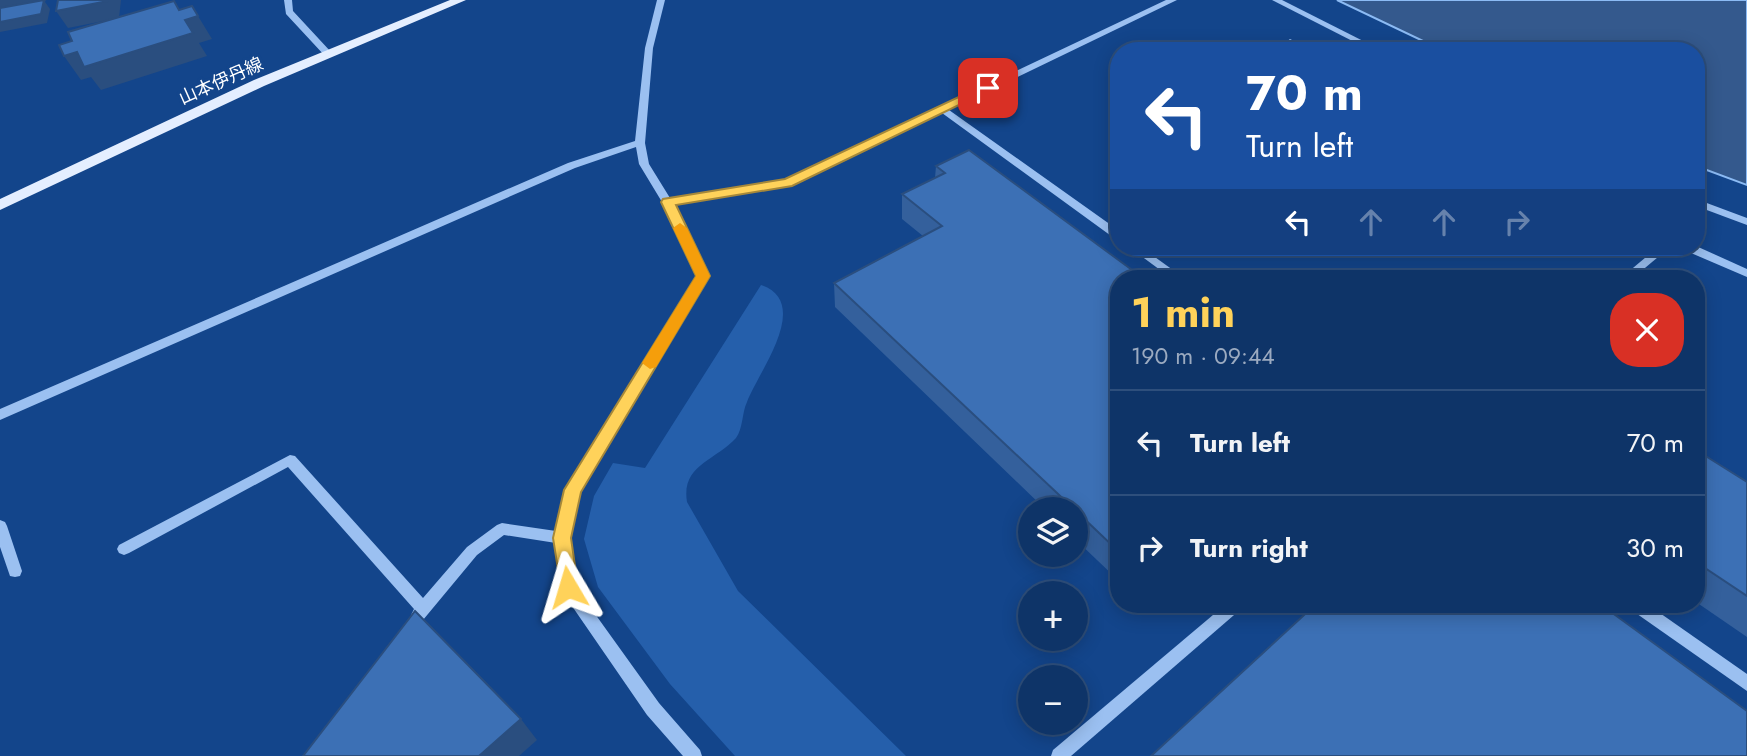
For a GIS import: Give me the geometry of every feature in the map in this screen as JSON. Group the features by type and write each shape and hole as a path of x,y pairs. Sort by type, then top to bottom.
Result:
{"main road":[{"name":"山本伊丹線","path":"0,205 170,123 460,0"}],"street":[{"path":"288,0 289,12 328,54"},
{"path":"661,0 649,48 640,143 644,164 667,202 703,276 572,490 562,538 568,587 653,709 694,756"},
{"path":"667,202 788,183 1173,0"},
{"path":"1276,0 1361,42"},
{"path":"942,109 1110,229"},
{"path":"0,415 267,296 488,204 613,148 640,143"},
{"path":"1705,206 1747,222"},
{"path":"1705,254 1747,273"},
{"path":"1147,256 1167,270"},
{"path":"1636,270 1654,256"},
{"path":"124,549 290,460 422,608"},
{"path":"0,526 15,571"},
{"path":"410,628 422,608 472,551 502,529 562,538"},
{"path":"1059,756 1226,613"}],"lane":[{"path":"1648,613 1747,683"}],"shaded area":[{"path":"1337,0 1747,0 1747,185 1705,169 1705,42 1425,42"},
{"path":"761,285 776,294 782,307 778,339 747,402 736,438 694,472 689,480 687,502 738,591 906,756 735,756 670,684 598,587 584,539 594,496 613,463 645,468"}],"building":[{"path":"44,0 41,14 0,22 0,8"},
{"path":"58,0 108,0 108,1 56,11"},
{"path":"174,1 179,10 192,6 198,16 185,20 193,33 84,67 77,52 64,56 59,45 72,41 68,32"},
{"path":"969,150 1132,270 1110,270 1110,543 1088,522 1088,497 1061,497 834,283 942,226 902,194 945,173 936,166"},
{"path":"1705,456 1747,482 1747,596 1705,568"},
{"path":"415,611 521,719 479,756 303,756"},
{"path":"1306,613 1612,613 1747,711 1747,756 1151,756"}],"slow traffic":[{"path":"650,363 703,276 680,228"}],"route":[{"path":"568,587 562,538 572,490 703,276 667,202 788,183 988,88"}]}
